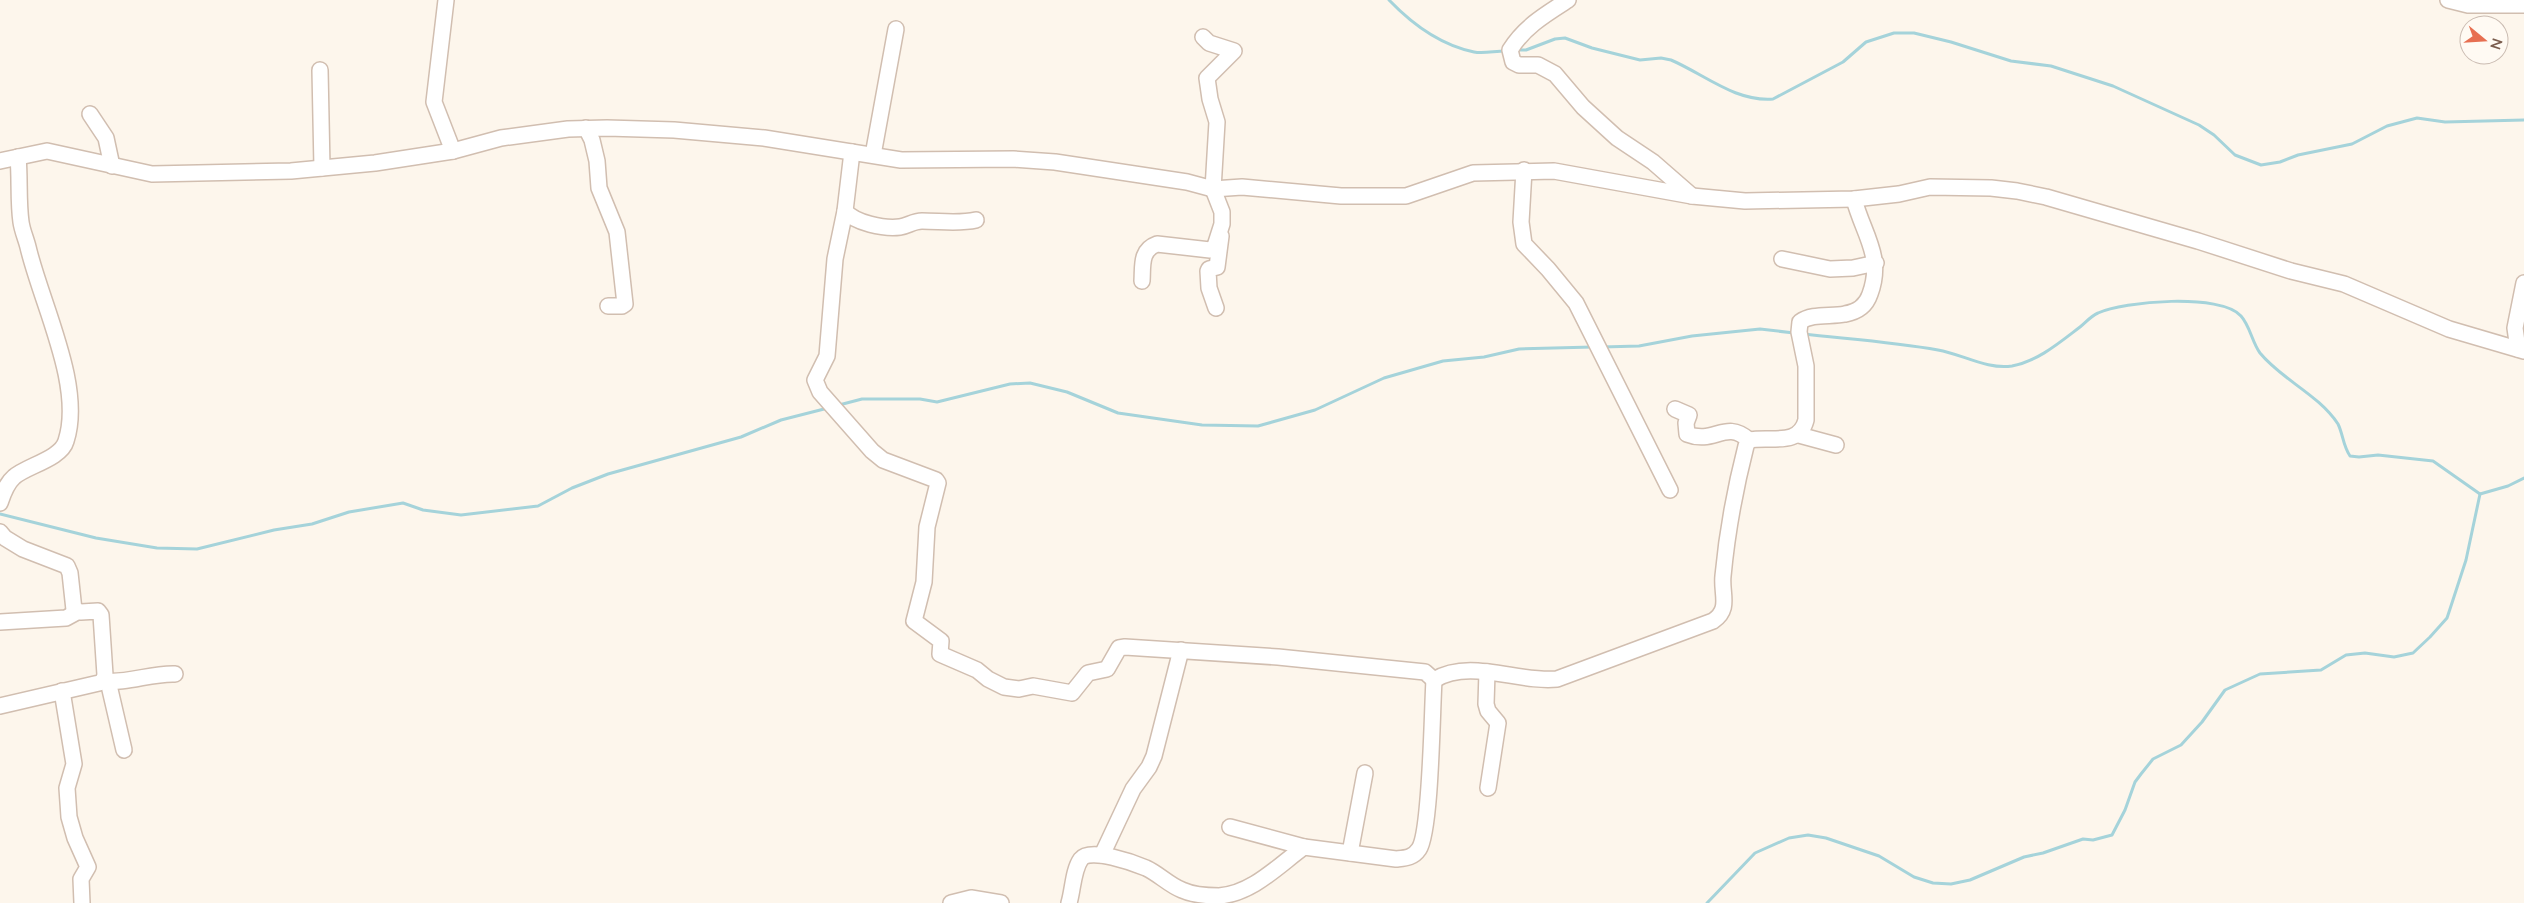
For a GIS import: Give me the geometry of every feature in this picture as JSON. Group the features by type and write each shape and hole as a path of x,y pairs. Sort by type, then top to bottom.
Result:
{"street":[{"path":"446,0 434,102 453,151"},
{"path":"1568,0 1533,24 1517,38 1510,50 1513,62 1519,65 1538,65 1556,74 1584,107 1612,134 1653,162 1692,196"},
{"path":"2448,0 2468,5 2524,5"},
{"path":"873,155 896,29"},
{"path":"1203,37 1210,43 1234,51 1208,78 1210,99 1217,122 1213,189 1222,212 1218,265 1208,271 1209,288 1216,308"},
{"path":"320,70 322,168"},
{"path":"90,114 106,138 112,166"},
{"path":"586,128 592,140 597,161 600,188 617,232 625,304 608,306"},
{"path":"0,161 47,151 152,174 203,174 322,168 375,163 453,151 501,138 586,128 674,130 764,138 901,160 1013,158 1055,162 1187,182 1213,189 1242,187 1340,196 1391,197 1422,191 1472,173 1524,170 1554,171 1692,196 1745,201 1854,199 1930,187 1991,188 2046,197 2198,241 2291,271 2344,284 2449,329 2521,350"},
{"path":"852,152 845,211 835,259 827,356 815,380 820,392 872,451 883,460 936,480 938,483 927,526 924,582 914,621 942,641 940,654 977,670 988,679 1004,687 1019,688 1033,686 1072,693 1088,673 1108,669 1118,648 1181,650 1425,672 1434,680"},
{"path":"0,504 5,488 14,476 51,456 66,444 72,410 59,347 33,270 21,222 18,157"},
{"path":"1524,170 1521,222 1524,244 1576,303 1670,490"},
{"path":"1799,435 1806,420 1806,366 1799,332 1800,322 1811,318 1847,314 1862,308 1867,301 1874,282 1876,263 1874,253 1858,218 1854,199"},
{"path":"845,211 852,217 885,227 900,227 914,221 964,223 976,220"},
{"path":"1142,282 1143,258 1150,246 1157,244 1210,250 1215,246 1222,224"},
{"path":"1782,259 1830,269 1853,268 1876,263"},
{"path":"2521,350 2515,328 2524,283"},
{"path":"1675,409 1689,414 1686,423 1688,434 1707,437 1733,430 1740,432 1749,440 1792,438 1799,435 1836,445"},
{"path":"1434,680 1447,673 1487,672 1545,680 1557,679 1713,621 1721,616 1725,603 1722,577 1731,516 1749,440"},
{"path":"0,532 5,538 23,549 67,566 70,573 73,606 77,612"},
{"path":"0,622 66,618 77,612 98,611 101,615 106,681 124,750"},
{"path":"1102,855 1133,789 1149,767 1154,756 1181,650"},
{"path":"1487,672 1486,704 1488,711 1498,723 1488,788"},
{"path":"0,706 106,681 122,681 152,674 175,674"},
{"path":"1230,826 1304,847 1396,859 1409,858 1418,850 1422,842 1427,810 1434,680"},
{"path":"62,691 74,764 67,788 70,817 78,845 88,867 80,879 82,903"},
{"path":"1350,853 1365,773"},
{"path":"1069,903 1082,858 1088,854 1102,855 1147,869 1183,891 1219,896 1246,888 1270,874 1304,847"},
{"path":"951,903 971,898 1001,903"}],"waterway":[{"path":"1389,0 1417,25 1438,39 1462,49 1478,53 1505,51"},
{"path":"1516,50 1526,50 1555,39 1565,38 1592,48 1640,60 1661,58 1671,60 1733,92 1759,99 1773,99 1843,62 1866,42 1894,33 1914,33 1951,42 2011,61 2051,66 2113,86 2199,125 2214,135 2235,155 2261,165 2352,144 2387,126 2417,118 2445,122 2524,120"},
{"path":"1803,334 1921,347 2003,367 2022,364 2039,356 2093,316 2111,309 2128,305 2171,301 2214,304 2230,309 2241,316 2247,324 2260,353 2269,363 2330,413 2338,424 2350,456 2378,455 2433,461 2480,494 2508,486 2524,478"},
{"path":"1602,347 1639,346 1692,336 1760,329 1794,333"},
{"path":"839,405 862,399 920,399 937,402 1010,384 1030,383 1067,392 1118,413 1202,425 1258,426 1315,410 1384,378 1443,361 1484,357 1519,349 1593,347"},
{"path":"0,514 96,538 157,548 197,549 274,530 312,524 349,512 403,503 423,510 461,515 538,506 572,488 608,474 741,437 781,420 828,408"},
{"path":"1707,903 1755,853 1789,838 1808,835 1826,838 1879,856 1914,877 1933,883 1951,884 1970,880 2024,857 2043,853 2083,839 2093,840 2112,835 2125,810 2135,782 2141,774 2153,759 2181,745 2202,722 2225,690 2260,674 2321,670 2346,655 2365,653 2394,657 2413,653 2447,618 2466,560 2480,494"}]}
